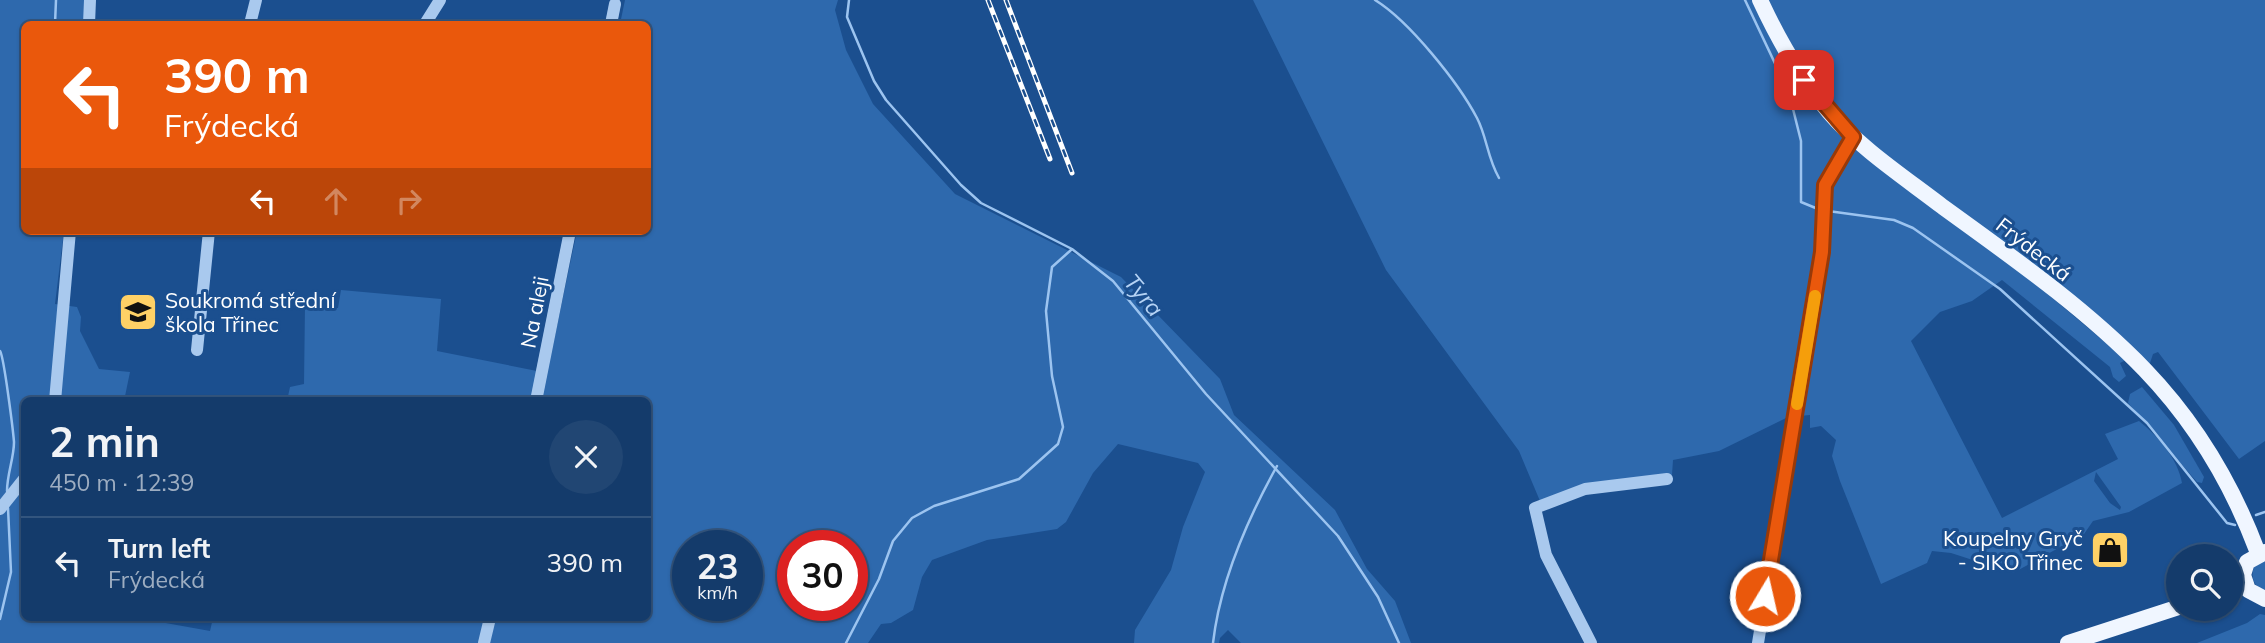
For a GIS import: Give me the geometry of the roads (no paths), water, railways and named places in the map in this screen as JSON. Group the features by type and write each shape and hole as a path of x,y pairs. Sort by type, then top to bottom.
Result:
{"main road":[{"name":"Frýdecká","path":"1760,0 1782,47 1804,80 1853,137 2009,255 2099,327 2145,370 2177,408 2212,458 2262,553"},
{"path":"2243,571 2262,553"},
{"path":"2243,588 2265,599"},
{"path":"2068,643 2166,611"}],"street":[{"path":"89,21 90,0"},
{"path":"251,21 256,0"},
{"path":"427,21 440,0"},
{"path":"612,21 615,4"},
{"path":"1758,643 1822,252 1825,185 1853,137"},
{"path":"55,397 69,235"},
{"path":"198,350 209,235"},
{"name":"Na aleji","path":"537,397 568,235"},
{"path":"1591,643 1546,555 1535,508 1585,489 1667,479"},
{"path":"0,509 21,484"},
{"path":"485,643 489,621"}],"waterway":[{"path":"55,21 56,0"},
{"name":"Tyra","path":"849,0 847,17 874,81 886,100 961,185 981,203 1072,249 1113,281 1206,394 1338,536 1378,597 1399,643"},
{"path":"1375,0 1403,22 1432,53 1458,87 1480,125 1499,178"},
{"path":"1745,0 1789,93 1801,141 1801,202 1818,209"},
{"path":"1828,211 1894,220 1913,228 2000,289 2147,423 2227,523 2235,525"},
{"path":"846,643 879,579 893,541 912,518 934,506 1019,479 1058,444 1063,427 1052,376 1046,311 1052,267 1071,250"},
{"path":"0,351 14,442 7,491"},
{"path":"1213,643 1228,574 1255,508 1277,466"},
{"path":"0,619 11,572 8,508"},
{"path":"2256,515 2265,512"}],"railway":[{"path":"988,0 1050,159"},
{"path":"1006,0 1072,173"}],"place":[{"name":"Soukromá střední škola Třinec","path":"138,312"},
{"name":"Koupelny Gryč - SIKO Třinec","path":"2110,550"}]}
